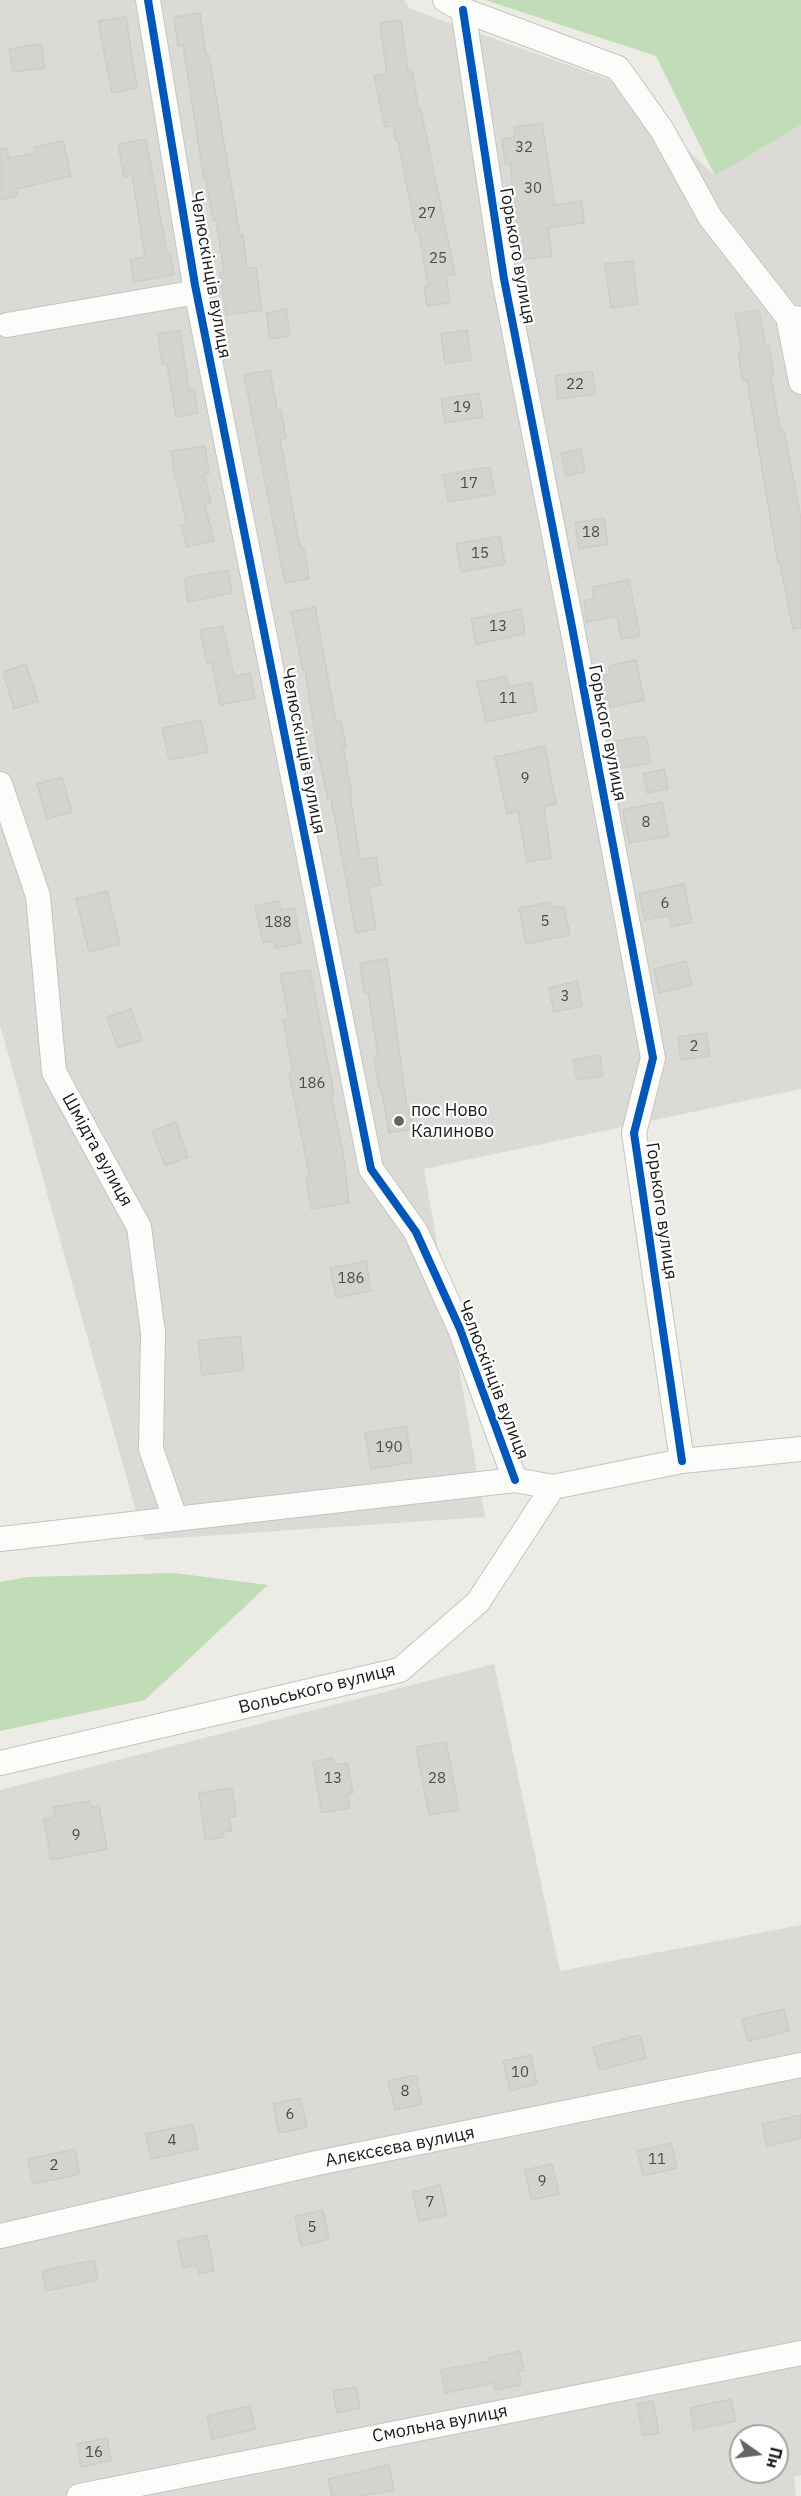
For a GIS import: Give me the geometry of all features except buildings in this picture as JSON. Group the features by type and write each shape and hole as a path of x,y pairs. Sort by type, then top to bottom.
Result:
{"street":[{"name":"Челюскінців вулиця","path":"147,0 197,292 371,1169 416,1232 460,1329 515,1480"},
{"path":"454,5 618,68 662,130 710,217 794,318 801,382"},
{"name":"Горького вулиця","path":"454,5 653,1058 634,1133 682,1461"},
{"path":"8,325 197,292"},
{"name":"Шмідта вулиця","path":"0,784 38,896 54,1072 139,1227 153,1333 151,1449 175,1518"},
{"path":"0,1539 515,1480 553,1487 682,1461 801,1449"},
{"name":"Вольського вулиця","path":"0,1763 400,1670 478,1602 553,1487"},
{"name":"Алєксєєва вулиця","path":"0,2236 317,2163 801,2065"},
{"name":"Смольна вулиця","path":"79,2496 801,2353"}],"shaded area":[{"path":"0,0 404,0 410,9 616,82 715,176 801,125 801,1089 424,1169 485,1517 144,1540 0,1025"},
{"path":"494,1664 560,1971 801,1925 801,2475 794,2477 796,2496 0,2496 0,1790"}],"green space":[{"path":"485,0 801,0 801,125 715,176 656,56"},
{"path":"175,1573 268,1585 145,1700 0,1731 0,1582 28,1577"}],"cycle path":[{"path":"148,0 195,285 371,1169 416,1232 460,1329 515,1480"},
{"path":"463,10 504,279 653,1058 634,1133 682,1461"}],"place":[{"name":"пос Ново Калиново","path":"399,1121"}]}
